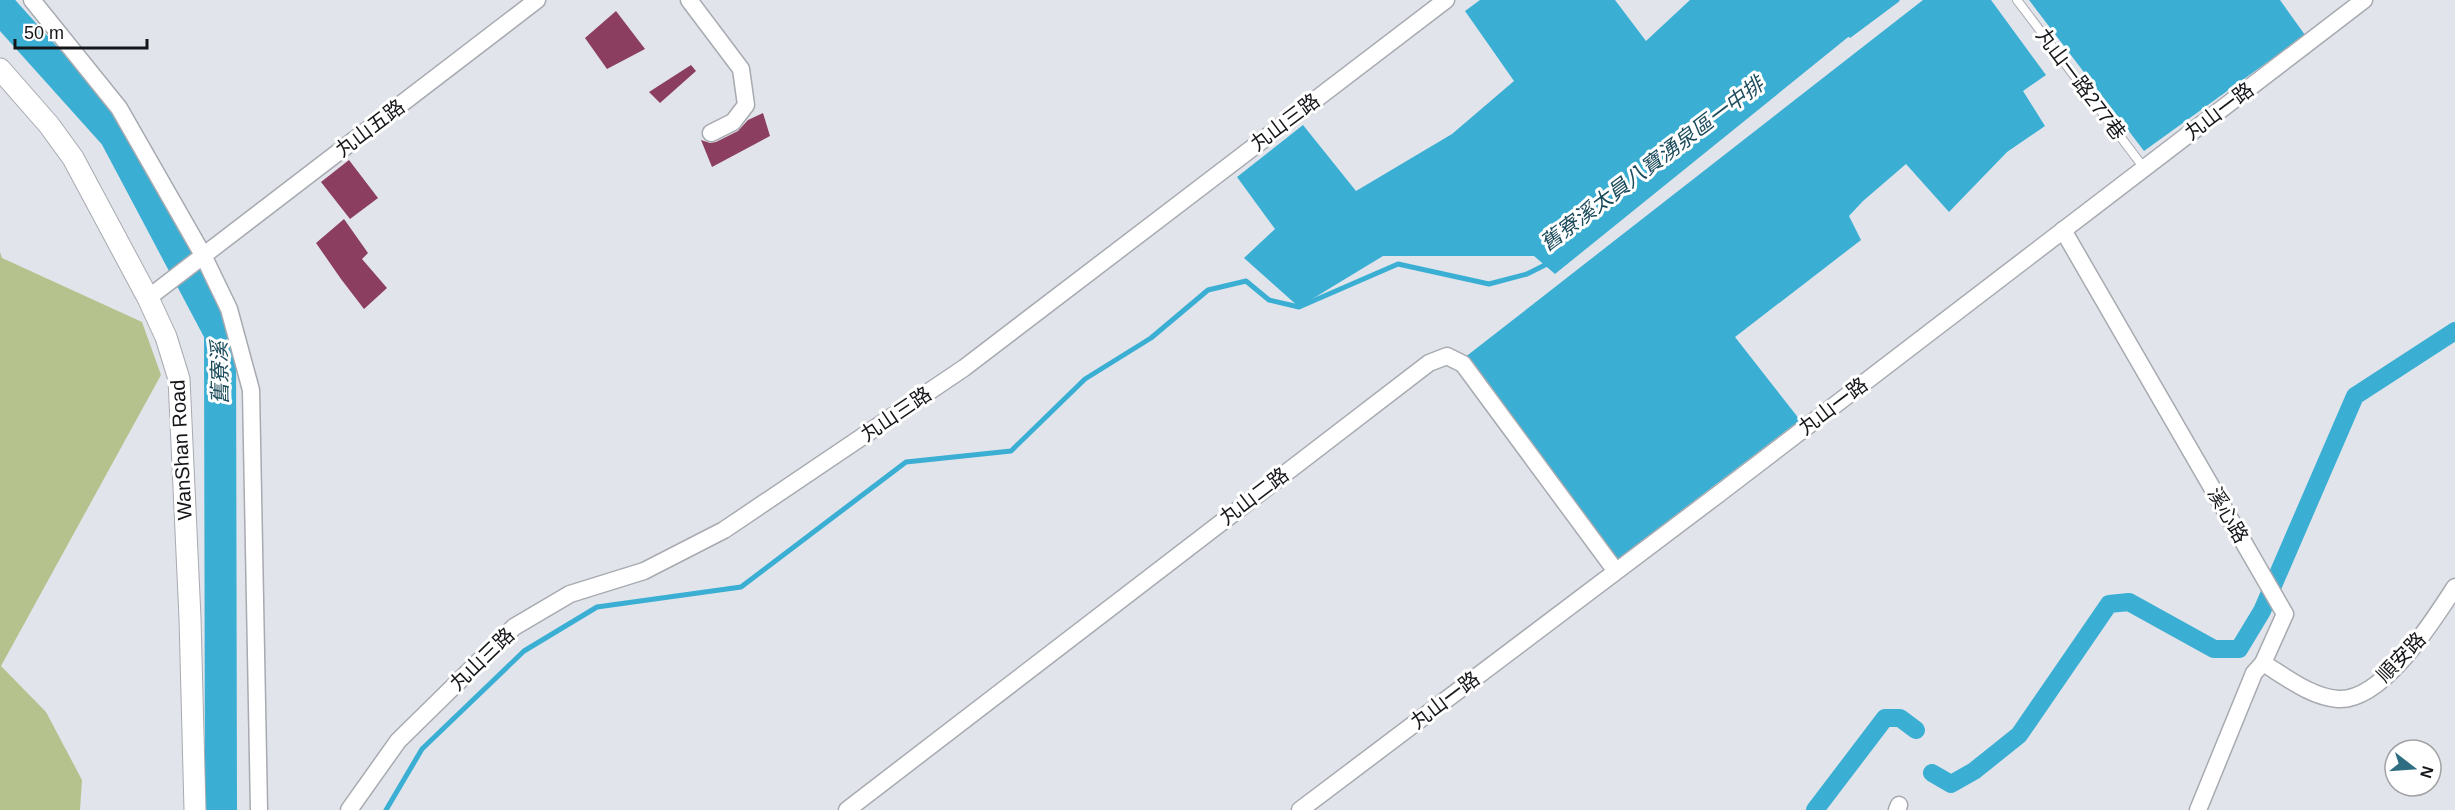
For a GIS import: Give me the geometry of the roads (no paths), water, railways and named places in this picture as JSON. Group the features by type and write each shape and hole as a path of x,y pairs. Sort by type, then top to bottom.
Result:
{"street":[{"path":"32,0 119,108 229,309 251,390 259,810"},
{"name":"丸山五路","path":"148,297 537,0"},
{"path":"689,0 741,69 746,105 733,122 711,133"},
{"name":"丸山三路","path":"349,810 398,741 514,627 570,594 644,571 734,524 964,368 1446,0"},
{"name":"丸山一路","path":"1300,810 2364,0"},
{"name":"WanShan Road","path":"0,69 49,125 74,158 148,297 166,337 179,379 190,618 195,810"},
{"name":"溪心路","path":"2063,230 2286,614 2264,663 2254,673 2198,810"},
{"name":"丸山二路","path":"847,810 1428,363 1447,356 1462,364 1615,570"},
{"name":"順安路","path":"2264,663 2312,692 2340,699 2364,693 2382,680 2423,637 2455,587"}],"lane":[{"name":"丸山一路277巷","path":"2017,0 2144,168"}],"water":[{"path":"1480,0 1615,0 1646,41 1690,0 1894,0 1555,274 1534,256 1383,256 1299,307 1244,258 1275,229 1237,177 1303,125 1356,191 1452,134 1514,81 1465,11"},
{"path":"1923,0 1991,0 2046,75 2023,91 2045,126 2007,152 1949,212 1906,164 1863,201 1849,216 1861,240 1735,337 1800,420 1618,559 1464,358"},
{"path":"2029,0 2280,0 2305,35 2144,151"}],"waterway":[{"name":"舊寮溪太員八寶湧泉區一中排","path":"1850,35 1897,0"},
{"name":"舊寮溪","path":"0,7 115,135 220,333 221,810"},
{"name":"舊寮溪太員八寶湧泉區一中排","path":"386,810 422,749 524,651 597,607 741,587 906,462 1011,451 1085,379 1151,338 1208,290 1246,281 1269,300 1299,307 1398,264 1489,284 1527,274 1549,263"},
{"path":"1932,773 1951,784 1974,771 2019,735 2109,604 2129,602 2214,649 2239,649 2262,611 2355,396 2455,331"},
{"path":"1815,810 1885,718 1900,718 1916,730"}]}
